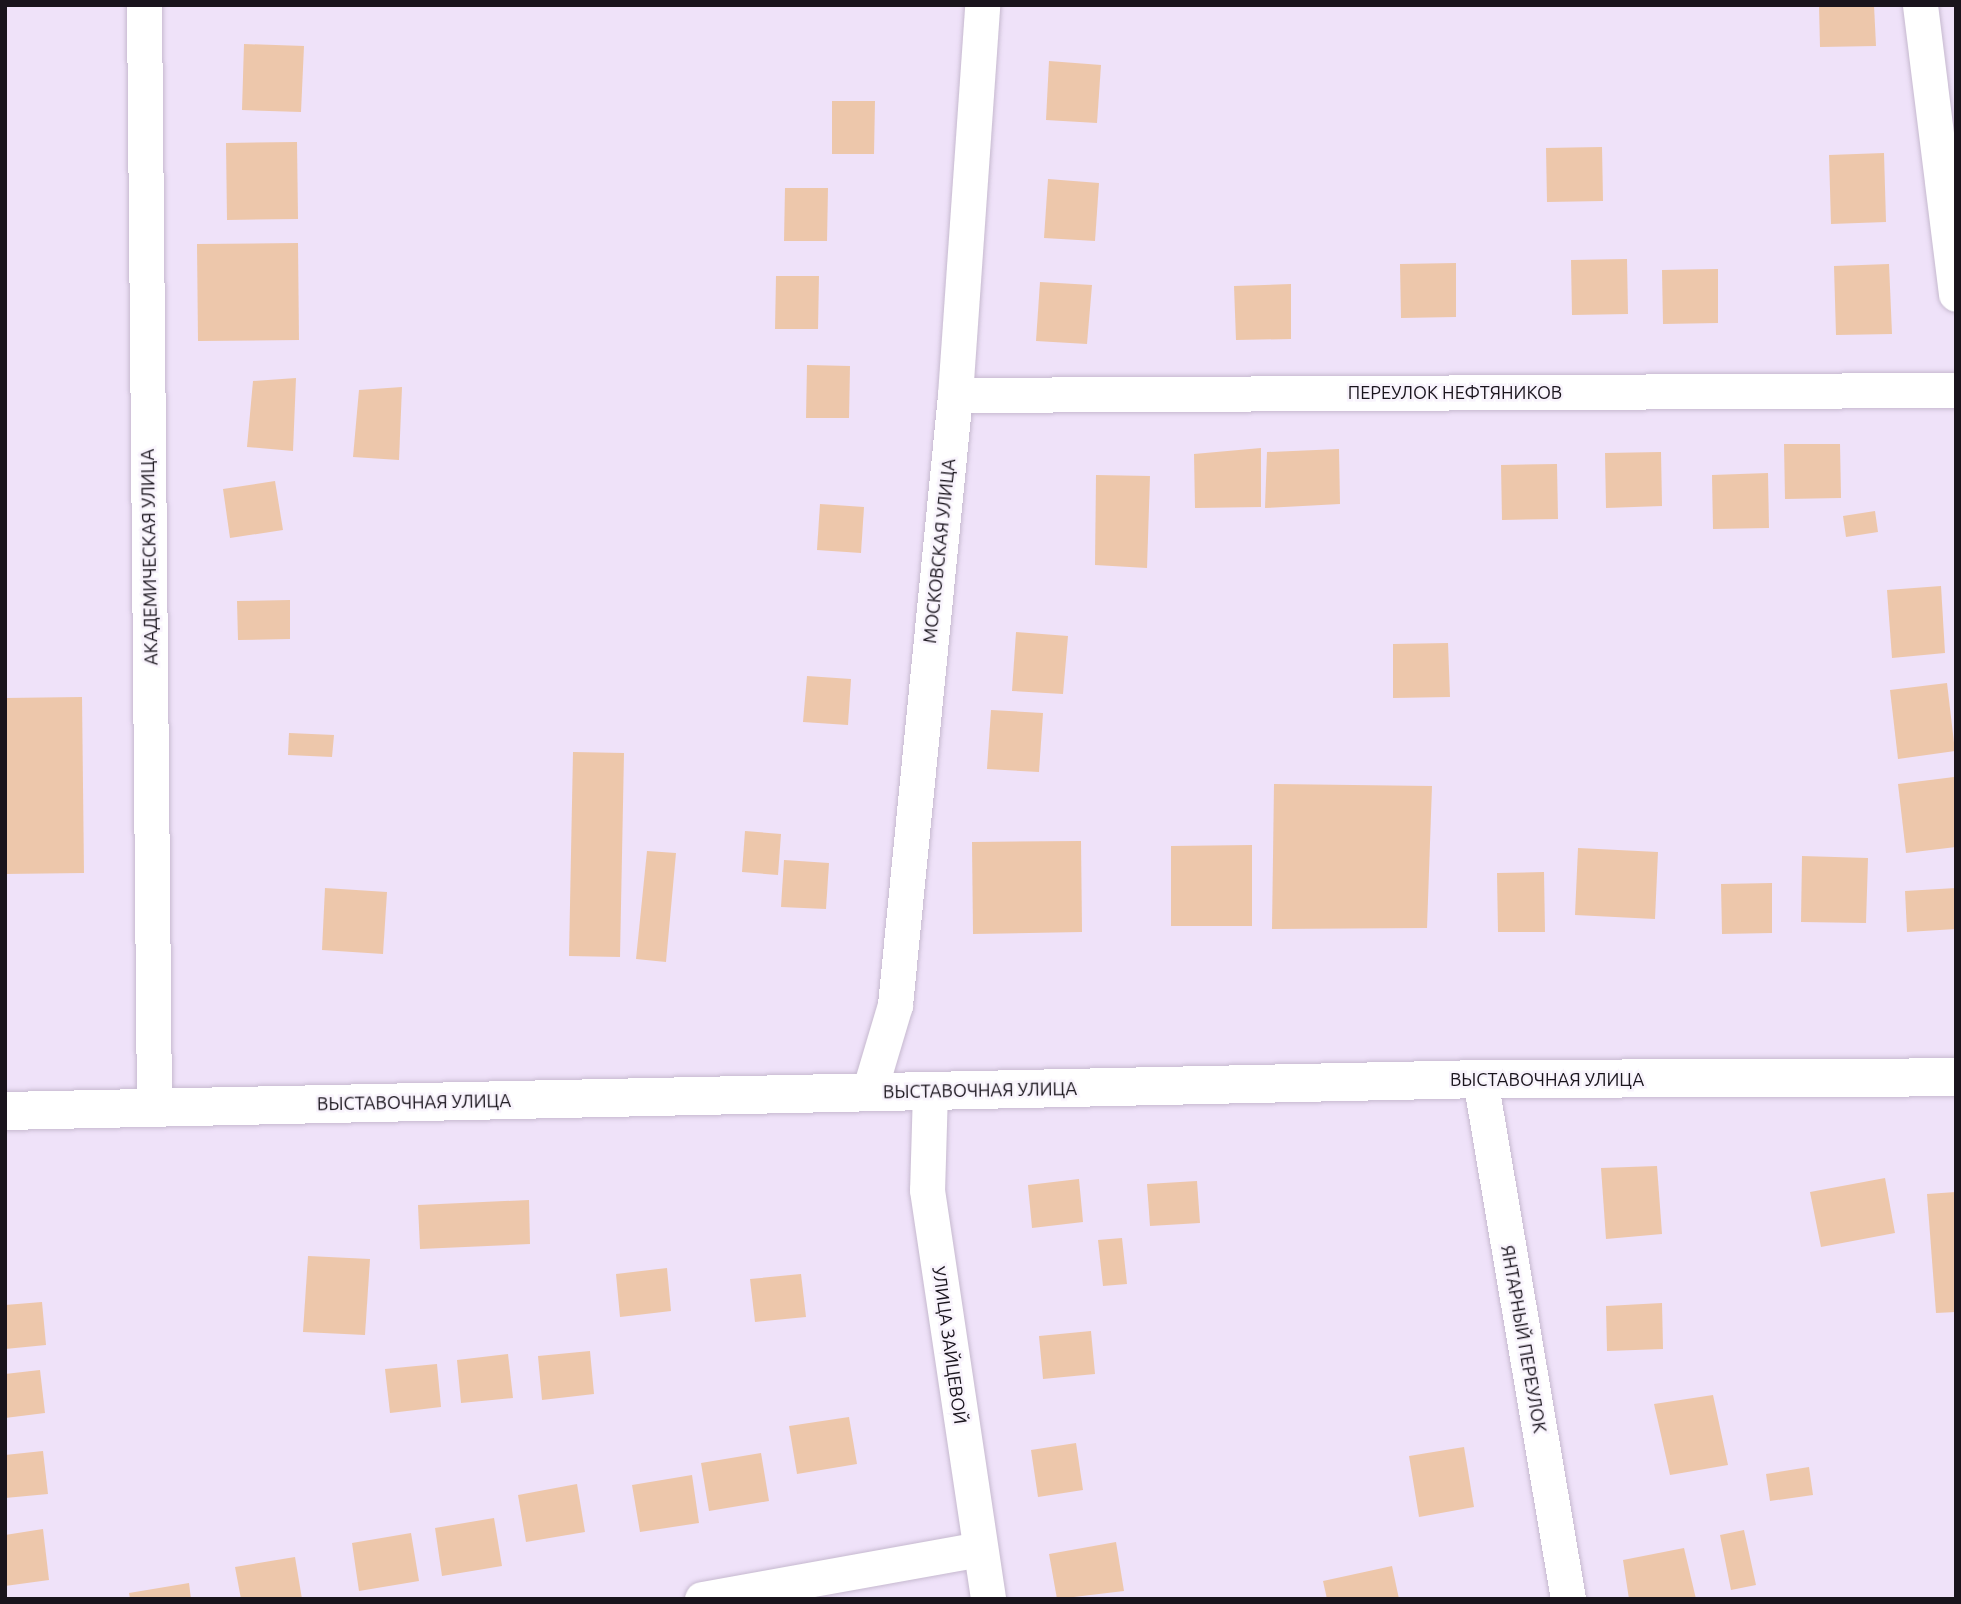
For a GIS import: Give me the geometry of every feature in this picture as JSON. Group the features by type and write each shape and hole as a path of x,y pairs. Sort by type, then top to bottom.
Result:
{"street":[{"name":"АКАДЕМИЧЕСКАЯ УЛИЦА","path":"144,5 154,1108"},
{"name":"МОСКОВСКАЯ УЛИЦА","path":"869,1092 895,1004 955,395 982,5"},
{"path":"1920,5 1956,294"},
{"name":"ПЕРЕУЛОК НЕФТЯНИКОВ","path":"955,395 1956,390"},
{"name":"ВЫСТАВОЧНАЯ УЛИЦА","path":"5,1111 1480,1079 1956,1077"},
{"name":"ЯНТАРНЫЙ ПЕРЕУЛОК","path":"1480,1079 1568,1599"},
{"name":"УЛИЦА ЗАЙЦЕВОЙ","path":"930,1091 927,1190 988,1599"},
{"path":"702,1599 980,1549"}],"building":[{"path":"1819,5 1874,5 1876,46 1820,47"},
{"path":"244,44 304,46 301,112 242,110"},
{"path":"1049,61 1101,65 1097,123 1046,120"},
{"path":"832,101 875,101 874,154 832,154"},
{"path":"297,142 298,219 227,220 226,143"},
{"path":"1602,147 1603,201 1547,202 1546,148"},
{"path":"1884,153 1886,222 1831,224 1829,155"},
{"path":"1048,179 1099,183 1095,241 1044,238"},
{"path":"785,188 828,188 827,241 784,241"},
{"path":"298,243 299,340 198,341 197,244"},
{"path":"1627,259 1628,314 1572,315 1571,260"},
{"path":"1456,263 1456,317 1401,318 1400,264"},
{"path":"1889,264 1892,334 1836,335 1834,266"},
{"path":"1718,269 1718,323 1663,324 1662,270"},
{"path":"776,276 819,276 818,329 775,329"},
{"path":"1040,282 1092,285 1087,344 1036,341"},
{"path":"1291,284 1291,339 1236,340 1234,286"},
{"path":"807,365 850,366 849,418 806,418"},
{"path":"296,378 293,451 247,447 253,381"},
{"path":"402,387 399,460 353,457 359,390"},
{"path":"1784,444 1840,444 1841,498 1785,499"},
{"path":"1261,448 1261,507 1195,508 1194,454"},
{"path":"1339,449 1340,504 1265,508 1267,452"},
{"path":"1661,452 1662,506 1606,508 1605,453"},
{"path":"1557,464 1558,519 1502,520 1501,465"},
{"path":"1768,473 1769,528 1713,529 1712,475"},
{"path":"1096,475 1150,476 1147,568 1095,565"},
{"path":"275,481 283,530 230,538 223,489"},
{"path":"820,504 864,507 861,553 817,550"},
{"path":"1875,511 1878,532 1846,537 1843,516"},
{"path":"1941,586 1945,653 1892,658 1887,590"},
{"path":"290,600 290,639 238,640 237,601"},
{"path":"1016,632 1068,636 1063,694 1012,691"},
{"path":"1448,643 1450,697 1393,698 1393,644"},
{"path":"807,676 851,679 848,725 803,722"},
{"path":"1947,683 1955,751 1898,759 1890,690"},
{"path":"82,697 84,873 5,874 5,698"},
{"path":"991,710 1043,713 1039,772 987,769"},
{"path":"289,733 334,735 332,757 288,755"},
{"path":"573,752 624,753 620,957 569,956"},
{"path":"1954,777 1956,847 1906,853 1898,784"},
{"path":"1274,784 1432,786 1427,928 1272,929"},
{"path":"745,831 781,834 778,875 742,872"},
{"path":"1081,841 1082,932 973,934 972,842"},
{"path":"1252,845 1252,926 1171,926 1171,846"},
{"path":"1578,848 1658,852 1655,919 1575,915"},
{"path":"647,851 676,853 666,962 636,959"},
{"path":"1802,856 1868,858 1866,923 1801,922"},
{"path":"784,860 829,863 826,909 781,907"},
{"path":"1544,872 1545,932 1498,932 1497,873"},
{"path":"1772,883 1772,933 1722,934 1721,884"},
{"path":"325,888 387,892 383,954 322,950"},
{"path":"1956,888 1956,929 1907,932 1905,891"},
{"path":"1657,1166 1662,1234 1606,1239 1601,1168"},
{"path":"1885,1178 1895,1233 1821,1247 1810,1192"},
{"path":"1079,1179 1083,1222 1032,1228 1028,1185"},
{"path":"1197,1181 1200,1223 1150,1226 1147,1184"},
{"path":"1956,1192 1956,1312 1936,1313 1927,1194"},
{"path":"529,1200 530,1244 420,1249 418,1205"},
{"path":"1122,1238 1127,1284 1103,1286 1098,1240"},
{"path":"308,1256 370,1259 365,1335 303,1332"},
{"path":"667,1268 671,1311 620,1317 616,1274"},
{"path":"801,1274 806,1317 755,1322 750,1279"},
{"path":"42,1302 46,1345 5,1349 5,1305"},
{"path":"1662,1303 1663,1349 1607,1351 1606,1306"},
{"path":"1091,1331 1095,1374 1043,1379 1039,1336"},
{"path":"590,1351 594,1394 542,1400 538,1356"},
{"path":"508,1354 513,1398 461,1403 457,1360"},
{"path":"437,1364 441,1407 390,1413 385,1369"},
{"path":"40,1370 45,1413 5,1418 5,1374"},
{"path":"1713,1395 1728,1465 1670,1475 1654,1404"},
{"path":"849,1417 857,1464 797,1474 789,1426"},
{"path":"1076,1443 1083,1490 1038,1497 1031,1450"},
{"path":"1464,1447 1474,1507 1419,1517 1409,1456"},
{"path":"43,1451 48,1494 5,1498 5,1455"},
{"path":"761,1453 769,1501 709,1511 701,1463"},
{"path":"1809,1467 1813,1495 1770,1501 1766,1474"},
{"path":"692,1475 699,1523 640,1532 632,1485"},
{"path":"577,1484 585,1532 526,1542 518,1495"},
{"path":"494,1518 502,1566 442,1576 435,1528"},
{"path":"43,1529 49,1580 5,1586 5,1535"},
{"path":"1744,1530 1756,1585 1731,1590 1720,1535"},
{"path":"411,1533 419,1581 359,1591 352,1543"},
{"path":"1116,1542 1124,1591 1057,1599 1049,1554"},
{"path":"1684,1548 1696,1599 1629,1599 1623,1560"},
{"path":"295,1557 302,1599 241,1599 235,1567"},
{"path":"1392,1566 1399,1599 1327,1599 1323,1581"},
{"path":"189,1583 191,1599 130,1599 129,1593"}]}
